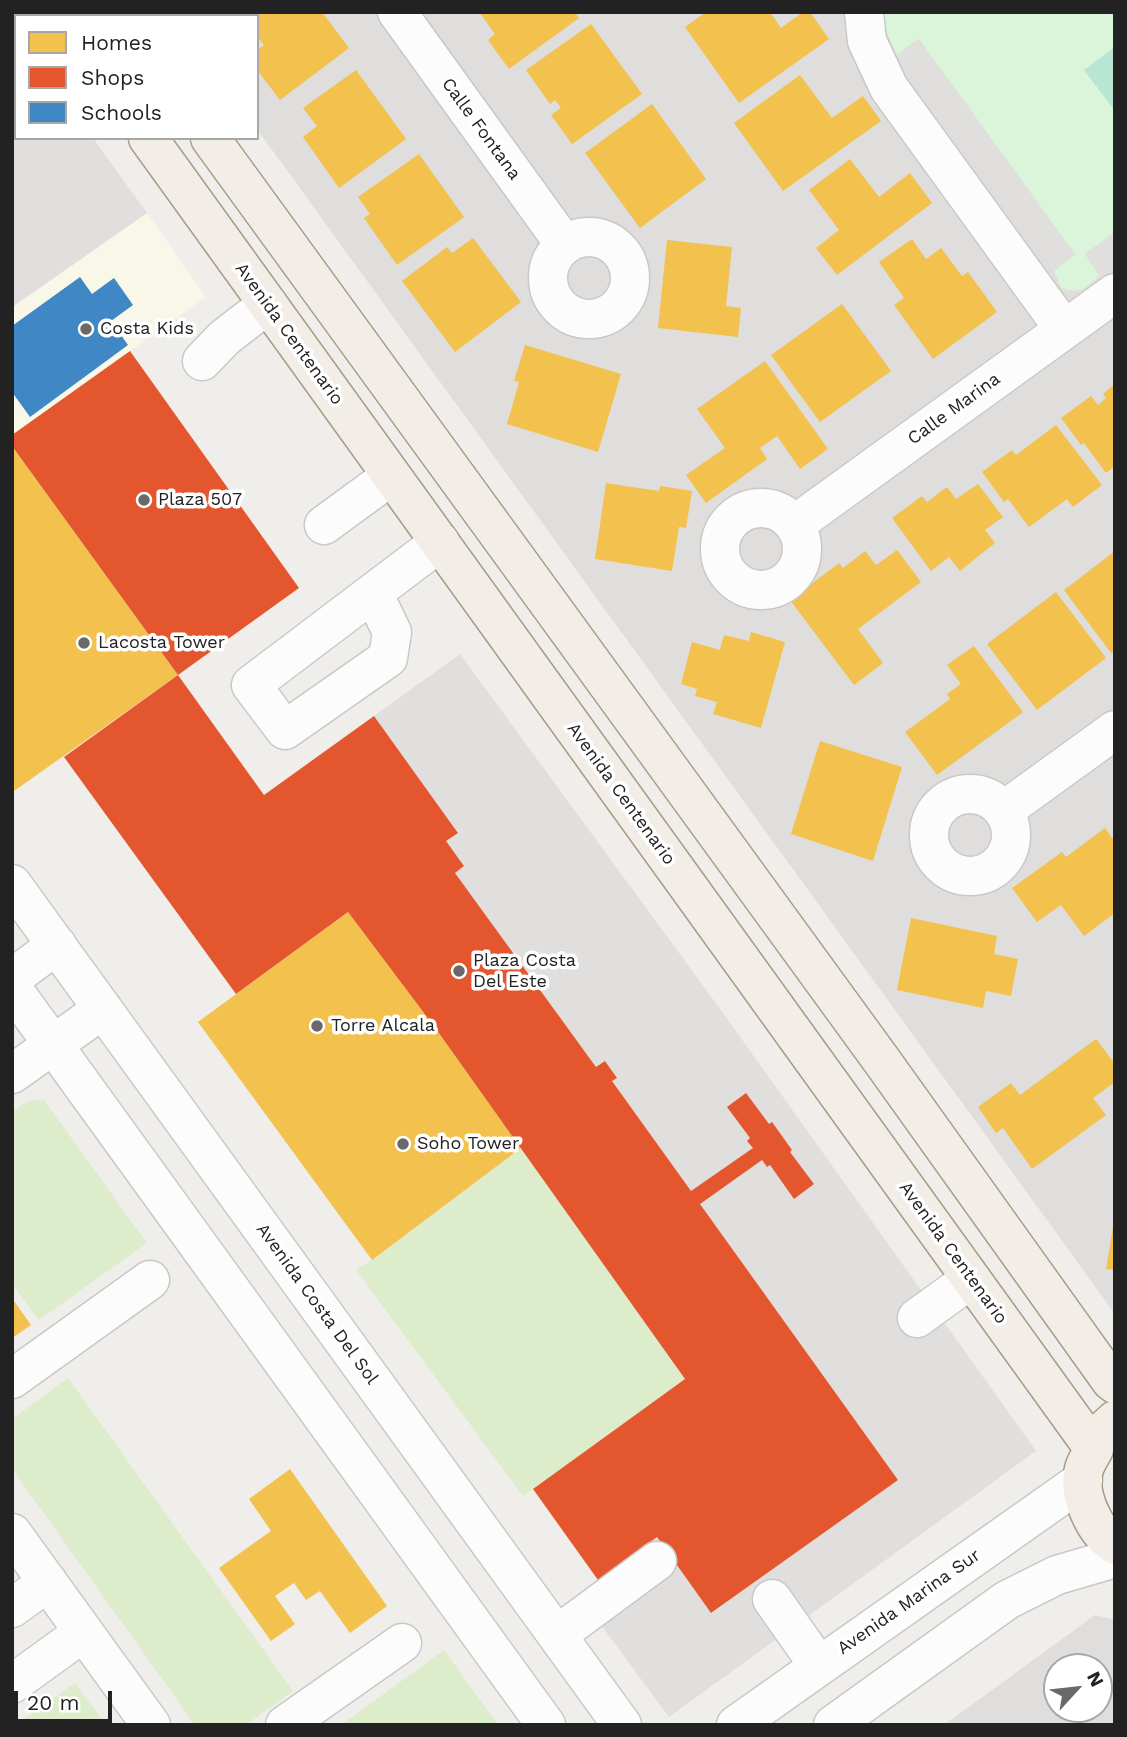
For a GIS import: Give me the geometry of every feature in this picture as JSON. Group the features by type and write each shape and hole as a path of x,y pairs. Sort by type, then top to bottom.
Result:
{"main road":[{"name":"Avenida Centenario","path":"149,140 971,1279 1097,1449"},
{"path":"211,140 1115,1384"},
{"path":"391,476 435,446"},
{"path":"839,1095 882,1061"},
{"path":"1097,1449 1086,1503 1094,1524 1115,1545"}],"street":[{"name":"Calle Fontana","path":"397,12 565,245"},
{"path":"864,12 867,41 889,88 1064,329"},
{"name":"Calle Marina","path":"794,525 1115,293"},
{"path":"202,361 224,338 268,304"},
{"path":"324,525 391,476"},
{"path":"373,593 440,542"},
{"path":"1003,811 1115,730"},
{"name":"Avenida Costa Del Sol","path":"12,884 621,1725"},
{"path":"12,978 57,945"},
{"path":"12,988 546,1725"},
{"path":"12,1074 103,1009"},
{"path":"917,1318 971,1279"},
{"path":"12,1380 150,1280"},
{"name":"Avenida Marina Sur","path":"736,1725 819,1666 1097,1449"},
{"path":"12,1533 151,1725"},
{"path":"442,1581 491,1544"},
{"path":"833,1725 1007,1600 1057,1575 1115,1558"},
{"path":"557,1635 657,1561"},
{"path":"12,1608 48,1582"},
{"path":"772,1599 819,1666"},
{"path":"12,1684 84,1632"},
{"path":"285,1725 402,1643"}],"shaded area":[{"path":"173,12 1115,12 1115,1314 259,132 259,14"},
{"path":"12,27 14,140 94,140 147,213 12,307"},
{"path":"918,39 1075,255 1054,271 897,55"},
{"name":"Costa Kids","path":"147,213 206,297 12,435 12,308"},
{"path":"1115,232 1115,268 1103,277 1085,254"},
{"path":"460,654 718,1006 1036,1451 669,1717 578,1594 657,1537 712,1613 897,1479 612,1081 617,1078 605,1061 596,1067 455,873 464,866 446,841 458,832 374,716"},
{"path":"1095,1615 1115,1620 1115,1725 944,1725"}],"green space":[{"path":"881,12 1115,12 1115,232 1085,254 1099,275 1091,284 1078,290 1061,288 1054,271 1075,254 919,39 897,55 881,20"},
{"path":"1115,47 1115,111 1084,70"},
{"path":"44,1100 147,1243 39,1320 12,1284 12,1112 28,1101"},
{"path":"521,1148 685,1379 523,1496 356,1270"},
{"path":"68,1378 293,1691 246,1725 195,1725 12,1469 12,1419"},
{"path":"444,1650 498,1725 341,1725"},
{"path":"75,1683 106,1725 15,1725 18,1723"}],"building: Homes":[{"path":"322,12 349,48 280,100 259,73 259,49 264,45 259,39 259,14 256,14"},
{"path":"479,12 575,12 579,18 509,69 488,40 495,34"},
{"path":"706,12 770,12 781,28 803,12 810,12 829,39 739,103 685,27"},
{"path":"591,24 642,94 572,144 551,115 561,108 555,100 550,104 526,70"},
{"path":"356,70 406,139 339,188 303,137 317,126 303,108"},
{"path":"800,75 832,118 863,96 881,121 783,191 734,123"},
{"path":"652,104 706,179 640,228 585,153"},
{"path":"419,154 464,217 397,265 364,218 370,214 358,197"},
{"path":"850,159 879,197 910,173 932,203 837,275 816,248 839,230 809,190"},
{"path":"473,238 521,302 455,352 402,281 447,247 452,253"},
{"path":"912,239 926,259 941,248 962,276 968,272 997,312 933,359 894,305 904,298 879,262"},
{"path":"667,240 732,247 726,306 741,308 738,337 658,328"},
{"path":"842,304 891,371 820,422 771,355"},
{"path":"525,345 621,374 598,452 507,424 519,382 514,381"},
{"path":"765,361 828,449 800,469 777,436 760,448 767,459 706,503 686,475 725,448 697,409"},
{"path":"1115,384 1115,466 1106,473 1061,418 1091,396 1098,405 1106,398 1103,394"},
{"path":"1056,425 1102,485 1073,507 1067,499 1029,527 1008,499 1004,502 982,472 1012,450 1016,455"},
{"name":"Lacosta Tower","path":"12,446 178,675 14,791 12,788"},
{"path":"606,483 659,491 660,486 692,491 686,528 679,527 672,571 595,559"},
{"path":"978,484 1003,517 985,530 995,543 960,571 949,557 931,571 892,518 922,496 927,502 947,487 956,499"},
{"path":"897,550 921,582 858,629 883,663 854,685 790,600 839,563 843,568 865,551 876,565"},
{"path":"1115,551 1115,650 1111,653 1064,590"},
{"path":"1056,592 1106,658 1037,710 987,644"},
{"path":"751,632 785,642 761,728 713,714 717,702 695,696 697,689 681,684 692,642 720,650 724,635 749,641"},
{"path":"974,646 1023,712 937,775 905,732 950,699 947,694 961,684 947,665"},
{"path":"820,741 902,767 873,861 791,834"},
{"path":"1105,828 1115,842 1115,913 1084,936 1061,905 1037,922 1012,888 1062,852 1066,857"},
{"path":"348,912 521,1148 372,1260 198,1022"},
{"path":"911,918 997,936 994,954 1018,959 1011,996 986,991 983,1008 897,990"},
{"path":"1096,1039 1115,1064 1115,1082 1093,1098 1106,1115 1032,1169 1003,1128 996,1133 978,1107 1011,1083 1020,1095"},
{"path":"1115,1227 1115,1270 1106,1269"},
{"path":"12,1298 31,1325 12,1338"},
{"path":"290,1469 387,1606 350,1633 320,1591 306,1600 294,1583 275,1596 295,1624 271,1641 219,1568 271,1531 249,1499"}],"building: Shops":[{"name":"Plaza 507","path":"130,351 299,588 178,675 12,446 12,435"},
{"path":"178,675 264,795 374,716 458,833 446,841 464,866 455,873 596,1067 605,1061 617,1078 612,1081 691,1191 753,1148 747,1141 750,1138 727,1107 746,1093 769,1124 772,1122 814,1184 794,1199 770,1165 767,1167 762,1160 700,1204 898,1480 711,1613 657,1537 598,1580 533,1489 685,1379 436,1029 348,912 236,994 64,757"}],"building: Schools":[{"path":"80,277 92,294 114,278 133,305 111,321 128,345 30,417 12,392 12,326"}],"place":[{"name":"Costa Kids","path":"86,329"},
{"name":"Plaza 507","path":"144,500"},
{"name":"Lacosta Tower","path":"84,643"},
{"name":"Plaza Costa Del Este","path":"459,971"},
{"name":"Torre Alcala","path":"317,1026"},
{"name":"Soho Tower","path":"403,1144"}]}
